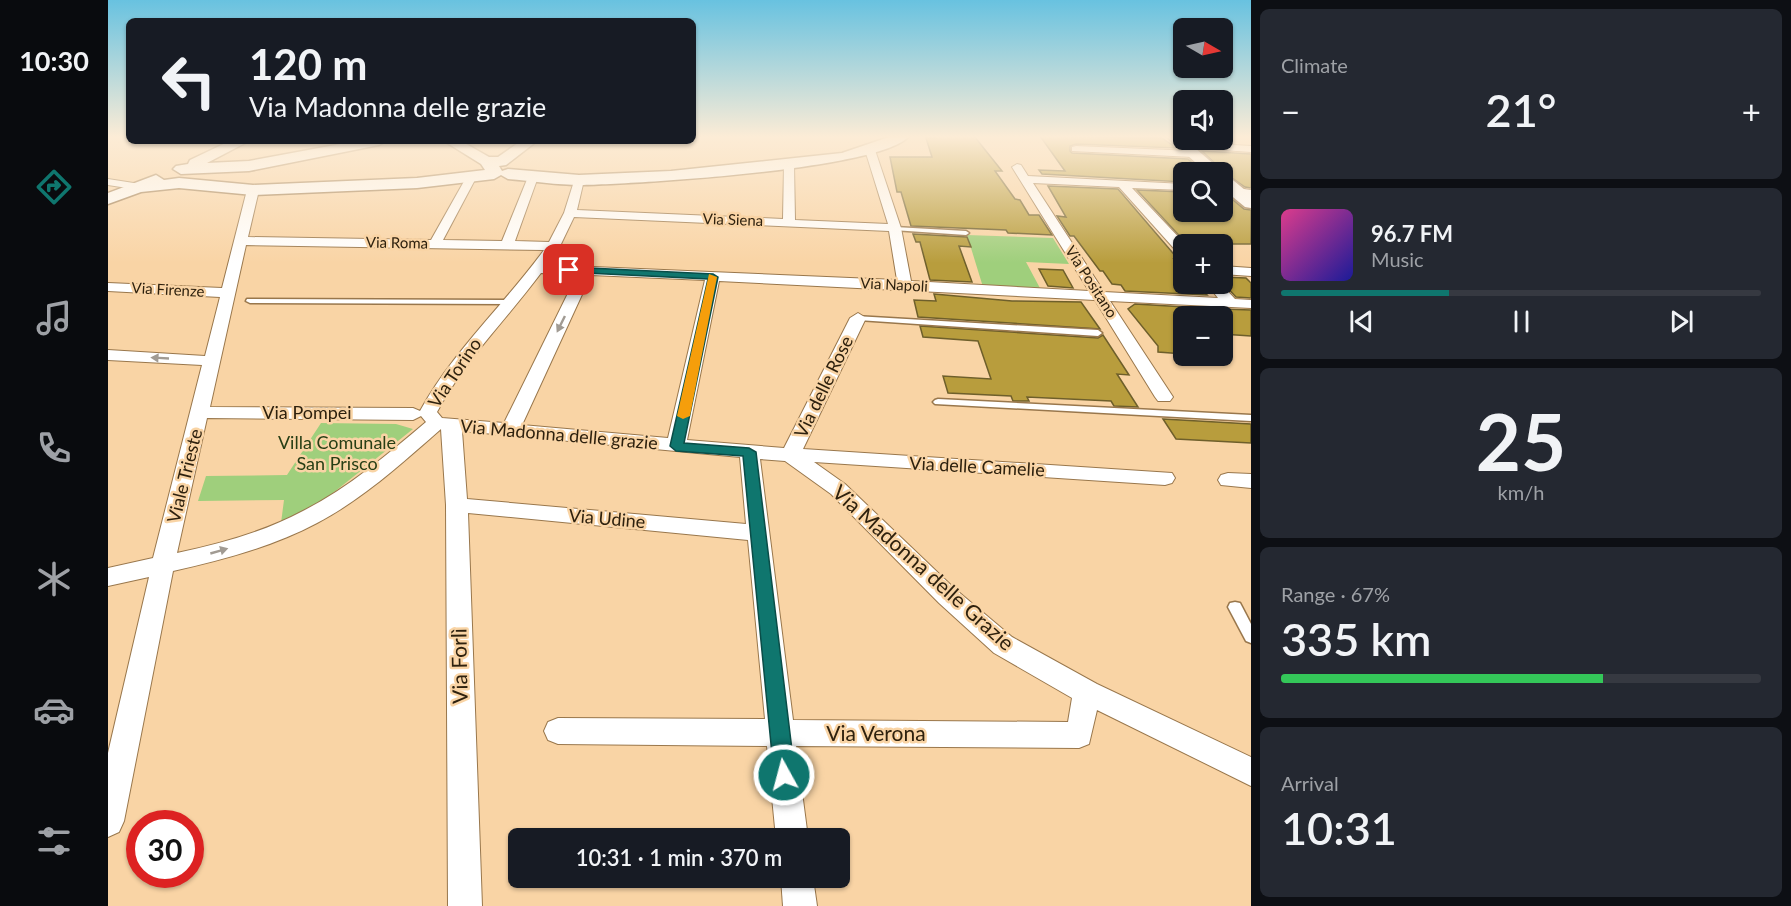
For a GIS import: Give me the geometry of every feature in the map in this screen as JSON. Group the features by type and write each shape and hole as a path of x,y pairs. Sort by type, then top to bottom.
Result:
{"street":[{"path":"108,199 161,178"},
{"path":"186,178 194,183"},
{"path":"108,182 140,187 194,183 253,190 417,183 454,178"},
{"path":"435,244 471,178"},
{"path":"506,178 507,245"},
{"path":"565,178 619,178"},
{"path":"789,178 789,223"},
{"path":"879,178 895,228 905,285"},
{"name":"Via Positano","path":"1024,178 1164,397"},
{"name":"Via Positano","path":"1069,178 1122,184"},
{"name":"Via Torino","path":"108,577 219,551 272,535 309,518 344,497 444,424 428,413 435,398 470,347 537,269 553,246 570,213 579,180"},
{"path":"1122,184 1173,187"},
{"path":"1122,184 1173,239"},
{"name":"Viale Trieste","path":"108,820 162,564 201,412 253,190"},
{"path":"1236,191 1251,202"},
{"name":"Via Siena","path":"570,213 895,228"},
{"name":"Via Roma","path":"241,241 553,246"},
{"name":"Via Napoli","path":"537,269 905,285 1251,304"},
{"path":"510,430 586,271"},
{"path":"1233,271 1251,272"},
{"path":"676,446 713,277"},
{"name":"Via Firenze","path":"108,287 229,294"},
{"path":"1223,294 1231,303"},
{"name":"Via delle Rose","path":"790,455 858,318"},
{"path":"108,355 213,361"},
{"name":"Via Pompei","path":"201,412 413,414"},
{"name":"Via Madonna delle grazie","path":"444,424 790,455"},
{"name":"Via Forlì","path":"444,424 457,505 465,906"},
{"path":"749,452 756,533 791,828"},
{"name":"Via delle Camelie","path":"790,455 1165,478"},
{"name":"Via Madonna delle Grazie","path":"790,455 838,489 947,596 1003,645 1087,692 1251,772"},
{"path":"1228,480 1251,481"},
{"name":"Via Udine","path":"457,505 756,533"},
{"name":"Via Verona","path":"558,731 1079,735 1087,692"},
{"path":"798,888 800,906"}],"lane":[{"path":"895,228 966,233"},
{"path":"250,301 508,302"},
{"path":"858,318 1098,333"},
{"path":"938,402 1251,418"},
{"path":"1235,607 1251,637"}],"green space":[{"path":"967,235 1053,238 1069,264 1026,262 1041,290 983,287"},
{"name":"Villa Comunale San Prisco","path":"321,423 396,424 413,429 328,497 281,523 284,500 198,501 206,476 287,475"}],"building":[{"path":"894,178 1000,178 1015,199 1020,200 1029,215 1039,215 1052,235 1008,233 1006,230 911,226 901,192 897,192"},
{"path":"1118,178 1173,178 1173,181"},
{"path":"1233,178 1251,178 1251,188 1245,187"},
{"path":"1048,186 1118,189 1173,253 1173,293 1125,291 1121,285 1112,284 1074,236 1070,236 1057,216 1066,217"},
{"path":"1137,190 1173,192 1173,222 1233,222 1233,200 1244,209 1251,210 1251,244 1233,244 1233,234 1178,234"},
{"path":"913,234 967,237 971,247 959,246 972,282 930,280 920,242 916,242"},
{"path":"1039,269 1063,270 1073,288 1048,286"},
{"path":"1233,277 1246,278 1251,283 1251,298 1236,297 1233,294"},
{"path":"934,294 1012,301 1081,302 1100,329 918,317 914,300 936,301"},
{"path":"1135,304 1173,306 1173,353 1158,352 1158,346 1128,309"},
{"path":"1233,309 1251,310 1251,336 1233,335"},
{"path":"920,326 1098,338 1103,335 1129,375 1117,374 1138,407 1114,406 1111,401 1027,397 1029,401 1013,401 1011,396 948,393 943,376 991,379 978,341 923,337"},
{"path":"1163,419 1251,424 1251,443 1176,439"}],"slow traffic":[{"path":"683,416 712,277"}],"route":[{"path":"569,270 713,277 676,446 749,452 784,775"}]}
